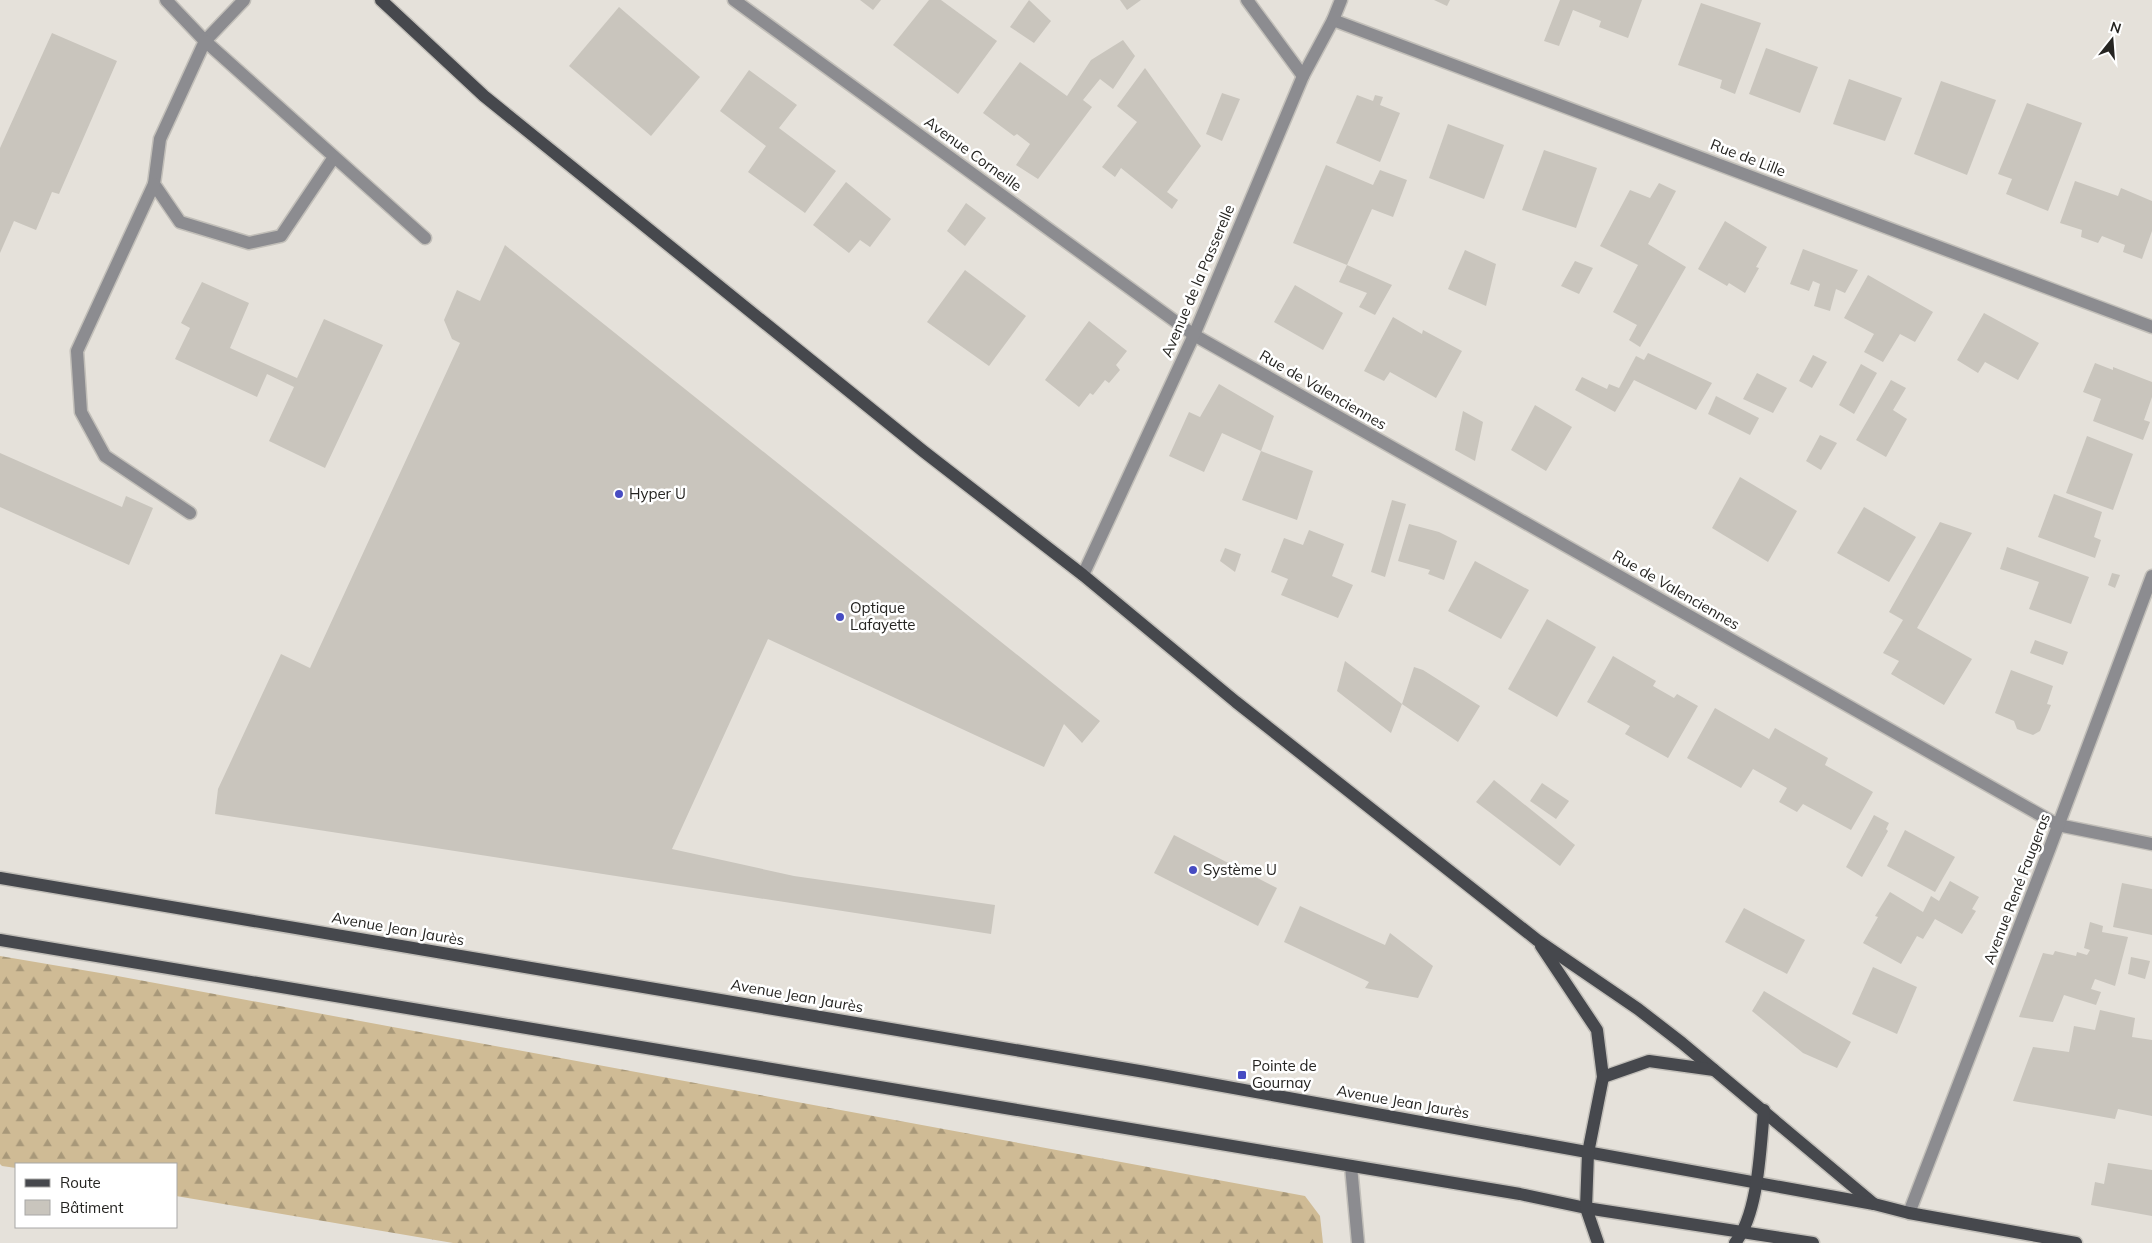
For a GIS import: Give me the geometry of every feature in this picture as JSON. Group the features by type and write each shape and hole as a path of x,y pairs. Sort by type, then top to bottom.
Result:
{"main road":[{"path":"381,0 484,96 923,451 1083,575 1236,702 1537,940 1638,1009 1764,1110 1874,1204"},
{"name":"Avenue Jean Jaurès","path":"0,878 1115,1066 1874,1204 2076,1243"},
{"path":"0,940 1520,1194 1586,1208 1813,1243"},
{"path":"1537,940 1597,1030 1603,1077 1588,1153 1586,1208 1598,1243"},
{"path":"1603,1077 1649,1062 1714,1070"},
{"path":"1735,1243 1744,1232 1756,1183 1764,1110"}],"street":[{"path":"166,0 205,41 425,238"},
{"path":"190,513 104,456 81,412 77,351 154,184 160,139 205,41 244,0"},
{"name":"Avenue Corneille","path":"734,0 1194,335"},
{"path":"1248,0 1303,76"},
{"name":"Avenue de la Passerelle","path":"1083,575 1194,335 1303,76 1333,20 1341,0"},
{"name":"Rue de Lille","path":"1333,20 2152,327"},
{"path":"154,184 180,222 249,243 281,236 334,157"},
{"name":"Rue de Valenciennes","path":"1194,335 2058,826 2152,844"},
{"name":"Avenue René Faugeras","path":"1909,1212 2152,576"},
{"path":"1351,1166 1358,1243"}],"green space":[{"path":"0,956 112,975 1305,1196 1320,1216 1323,1243 453,1243 178,1196 178,1163 15,1163 15,1168 0,1164"}],"building":[{"path":"860,0 881,0 873,10"},
{"path":"929,0 941,0 997,41 958,94 893,45"},
{"path":"1029,0 1051,21 1034,43 1010,27"},
{"path":"1120,0 1141,0 1127,10"},
{"path":"1434,0 1450,0 1447,6"},
{"path":"1560,0 1642,0 1628,38 1599,27 1601,21 1573,10 1559,46 1544,41"},
{"path":"1701,3 1761,23 1735,94 1720,88 1722,80 1678,65"},
{"path":"619,7 700,77 651,136 569,66"},
{"path":"52,33 117,61 59,194 52,192 36,230 14,221 0,253 0,148"},
{"path":"1123,40 1135,56 1113,89 1100,79 1083,100 1092,107 1038,179 1016,165 1030,144 1017,134 1014,136 983,113 1020,62 1067,96 1091,60"},
{"path":"1766,48 1818,67 1800,113 1749,94"},
{"path":"1145,68 1201,146 1167,192 1178,200 1172,209 1121,168 1115,177 1102,167 1137,122 1117,106"},
{"path":"749,70 797,105 779,128 836,171 805,213 748,172 766,146 720,111"},
{"path":"1849,79 1902,98 1885,141 1833,124"},
{"path":"1941,81 1996,100 1967,175 1914,154"},
{"path":"1222,93 1240,99 1222,141 1206,134"},
{"path":"1357,95 1373,101 1375,95 1383,97 1380,105 1400,113 1380,162 1336,143"},
{"path":"2027,103 2082,123 2048,211 2006,194 2012,179 1998,174"},
{"path":"1448,124 1504,145 1484,199 1429,178"},
{"path":"1544,150 1597,168 1576,228 1522,210"},
{"path":"1326,165 1373,185 1380,170 1407,180 1393,217 1372,209 1347,265 1293,243"},
{"path":"2075,181 2118,196 2121,188 2152,201 2152,231 2142,259 2123,252 2125,245 2102,236 2098,243 2081,237 2082,230 2060,223"},
{"path":"846,182 891,219 870,247 860,240 849,253 813,225"},
{"path":"1659,183 1676,191 1648,244 1686,267 1640,347 1629,340 1637,325 1613,312 1638,265 1600,246 1630,190 1650,198"},
{"path":"966,203 986,218 965,246 947,231"},
{"path":"1725,221 1767,247 1756,267 1759,268 1745,293 1729,283 1727,286 1698,269"},
{"path":"505,245 1100,721 1082,743 1064,724 1044,767 768,639 672,849 794,876 995,905 991,934 215,814 218,789 281,654 310,668 460,343 452,339 444,320 457,290 480,301"},
{"path":"1803,249 1858,270 1845,293 1836,289 1830,311 1814,306 1820,284 1813,281 1809,291 1790,284"},
{"path":"1465,250 1496,264 1486,306 1448,289"},
{"path":"1575,261 1593,268 1579,294 1561,286"},
{"path":"1347,265 1392,285 1375,315 1359,307 1367,293 1339,282"},
{"path":"965,270 1026,316 989,366 927,322"},
{"path":"1868,275 1933,312 1915,342 1900,334 1883,362 1864,352 1874,334 1844,318"},
{"path":"202,282 249,303 230,348 297,378 324,319 383,345 325,468 269,441 294,387 267,374 257,397 175,359 190,328 181,323"},
{"path":"1295,285 1343,313 1323,350 1274,322"},
{"path":"1984,313 2039,343 2018,380 1985,362 1978,373 1957,360"},
{"path":"1393,317 1422,334 1423,330 1462,351 1436,398 1390,372 1384,381 1364,371"},
{"path":"1089,321 1127,351 1116,365 1120,370 1109,383 1105,380 1093,395 1090,393 1079,407 1045,380"},
{"path":"1648,353 1712,383 1696,410 1634,380 1615,412 1575,390 1582,377 1607,389 1609,384 1619,388 1636,356 1644,360"},
{"path":"1813,355 1827,362 1812,388 1799,381"},
{"path":"2095,363 2113,370 2113,367 2152,382 2152,397 2144,420 2150,422 2143,440 2093,421 2101,399 2083,392"},
{"path":"1861,364 1877,373 1854,414 1839,405"},
{"path":"1757,373 1787,388 1773,413 1743,399"},
{"path":"1891,380 1906,388 1893,410 1907,419 1886,457 1856,440"},
{"path":"1219,384 1274,416 1261,451 1222,433 1204,472 1169,456 1189,412 1200,417"},
{"path":"1716,396 1759,418 1750,435 1708,414"},
{"path":"1535,405 1572,427 1546,471 1511,450"},
{"path":"1463,411 1483,422 1475,461 1455,450"},
{"path":"1820,435 1837,443 1821,470 1806,461"},
{"path":"2087,436 2133,454 2113,510 2066,493"},
{"path":"1261,451 1313,471 1297,520 1242,500"},
{"path":"0,453 122,507 126,496 153,508 129,565 0,507"},
{"path":"1740,477 1797,511 1768,562 1712,528"},
{"path":"2054,494 2102,512 2094,537 2101,540 2095,558 2038,537"},
{"path":"1392,500 1406,504 1385,577 1371,572"},
{"path":"1864,507 1916,537 1889,582 1837,553"},
{"path":"1940,522 1972,533 1917,628 1972,659 1944,705 1891,674 1899,661 1883,653 1903,620 1889,612"},
{"path":"1409,524 1439,532 1457,541 1444,580 1428,574 1430,570 1398,561"},
{"path":"1309,530 1344,544 1332,576 1353,585 1338,618 1281,595 1288,579 1271,572 1284,538 1303,545"},
{"path":"2007,547 2089,577 2071,624 2029,609 2039,582 2000,569"},
{"path":"1225,548 1241,554 1235,572 1220,561"},
{"path":"1475,561 1529,590 1501,639 1448,611"},
{"path":"2112,573 2120,575 2115,588 2108,585"},
{"path":"1547,619 1596,647 1557,717 1508,689"},
{"path":"2035,640 2068,652 2063,665 2030,653"},
{"path":"1613,656 1656,681 1653,686 1674,698 1677,694 1698,706 1668,758 1625,734 1630,726 1587,702"},
{"path":"1345,661 1402,704 1391,733 1337,691"},
{"path":"1414,667 1423,670 1480,706 1458,742 1402,704"},
{"path":"2011,670 2053,686 2047,704 2051,705 2040,731 2033,735 2017,729 2014,721 1995,713"},
{"path":"1715,708 1769,739 1775,728 1828,758 1825,765 1873,792 1851,830 1803,804 1797,812 1779,802 1787,788 1753,769 1741,788 1687,758"},
{"path":"1494,780 1575,845 1560,866 1476,802"},
{"path":"1542,783 1569,801 1556,819 1530,801"},
{"path":"1874,815 1889,823 1886,829 1888,831 1862,877 1846,867"},
{"path":"1905,830 1955,857 1935,892 1887,866"},
{"path":"1174,835 1277,888 1258,926 1154,873"},
{"path":"1950,881 1979,897 1972,909 1976,911 1962,934 1935,919 1923,939 1917,936 1901,964 1863,943 1878,917 1875,916 1890,892 1923,912 1931,896 1939,901"},
{"path":"2122,883 2152,889 2152,935 2113,927"},
{"path":"1300,906 1385,945 1390,933 1433,966 1418,998 1365,988 1369,982 1284,942"},
{"path":"1744,908 1805,940 1787,974 1725,942"},
{"path":"2090,922 2103,926 2102,932 2128,937 2115,986 2095,979 2091,989 2101,992 2096,1005 2064,995 2053,1022 2019,1017 2043,953 2053,955 2055,951 2076,956 2077,952 2087,955 2090,950 2084,948"},
{"path":"2131,957 2150,961 2145,979 2128,974"},
{"path":"1873,967 1917,987 1897,1034 1852,1014"},
{"path":"1764,991 1851,1042 1837,1068 1803,1053 1752,1011"},
{"path":"2100,1010 2135,1018 2132,1037 2152,1040 2152,1116 2118,1109 2115,1119 2013,1101 2033,1047 2069,1052 2074,1026 2095,1030"},
{"path":"2108,1163 2152,1170 2152,1216 2091,1205 2095,1182 2104,1184"}],"place":[{"name":"Hyper U","path":"619,494"},
{"name":"Optique Lafayette","path":"840,617"},
{"name":"Système U","path":"1193,870"},
{"name":"Pointe de Gournay","path":"1242,1075"}]}
